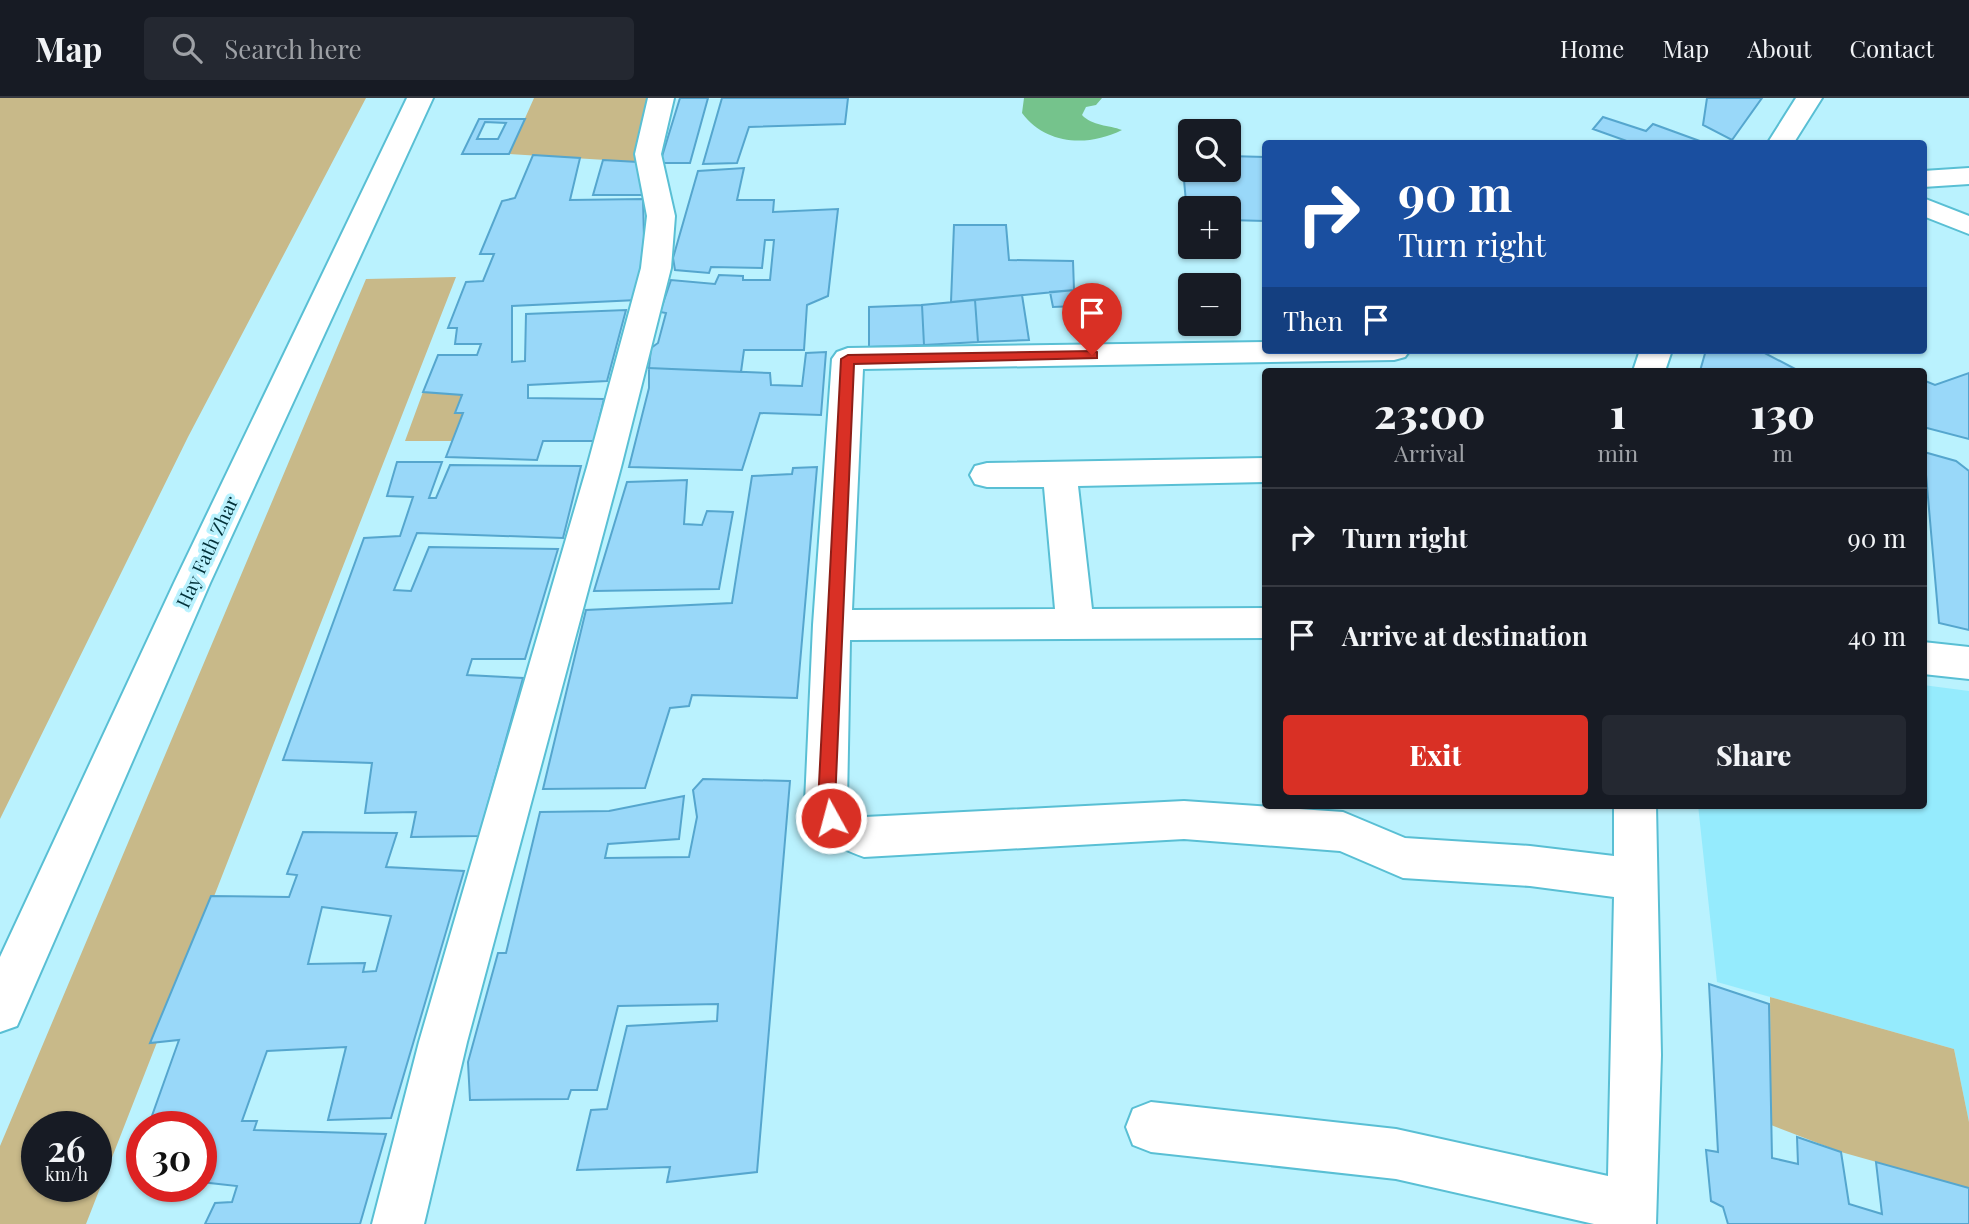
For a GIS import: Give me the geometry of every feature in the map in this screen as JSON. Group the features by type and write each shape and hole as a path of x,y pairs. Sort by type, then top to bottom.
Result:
{"street":[{"name":"Hay Fath Zhar","path":"0,1009 192,583 420,98"},
{"path":"398,1224 443,1042 604,467 656,268 661,216 648,154 661,98"},
{"path":"1783,140 1809,98"},
{"path":"1927,179 1969,176"},
{"path":"1927,207 1964,221"},
{"path":"1354,354 1285,361 848,359 832,625 826,803 831,818 847,831 864,837 1184,820 1343,832 1403,859 1530,866 1634,880"},
{"path":"987,475 1262,470"},
{"path":"1060,474 1075,622"},
{"path":"832,625 1262,623"},
{"path":"1927,658 1969,663"},
{"path":"1151,1127 1396,1154 1632,1215 1637,1055 1635,809"}],"shaded area":[{"path":"0,98 366,98 188,437 0,819"},
{"path":"534,98 651,98 638,162 509,154"},
{"path":"1024,98 1102,98 1096,105 1086,107 1082,115 1096,123 1122,130 1082,141 1055,137 1032,124 1022,113"},
{"path":"456,277 130,1111 126,1111 126,1122 112,1157 112,1111 21,1111 21,1202 95,1202 86,1224 0,1224 0,1146 366,279"},
{"path":"423,392 462,395 455,413 463,413 452,441 405,441"},
{"path":"1927,686 1969,691 1969,1122 1954,1049 1717,982 1698,809 1927,809"},
{"path":"1770,997 1954,1049 1969,1122 1969,1188 1841,1152 1771,1125"}],"building":[{"path":"680,98 708,98 690,163 660,163"},
{"path":"722,98 848,98 845,124 749,127 737,163 703,164"},
{"path":"1707,98 1762,98 1732,140 1703,125"},
{"path":"1603,117 1646,131 1653,124 1697,140 1624,140 1593,129"},
{"path":"479,119 525,119 509,154 462,154","holes":["485,122 506,123 498,139 477,139"]},
{"path":"533,155 580,158 570,200 643,199 644,238 637,300 512,306 512,362 525,361 526,314 626,310 607,381 528,385 528,398 604,399 594,441 543,441 537,460 446,457 463,413 455,413 462,395 423,392 438,355 477,355 481,344 455,344 457,328 448,328 466,282 483,281 494,254 480,254 502,201 515,198"},
{"path":"1241,156 1262,157 1262,221 1241,220 1241,196 1185,196 1184,182 1241,182"},
{"path":"603,160 638,162 643,195 593,195"},
{"path":"744,168 737,200 774,200 773,212 838,209 828,296 807,305 804,350 744,350 741,372 649,368 651,348 658,343 666,313 660,312 671,280 715,284 719,275 743,276 743,280 770,280 774,240 765,240 762,268 711,267 709,273 675,270 673,258 698,171"},
{"path":"954,225 1006,225 1009,260 1073,261 1074,290 951,302"},
{"path":"1074,290 1076,306 1053,307 1050,292"},
{"path":"1022,295 1029,340 978,342 975,300"},
{"path":"975,300 978,342 924,345 922,305"},
{"path":"922,305 924,345 869,347 869,307"},
{"path":"826,352 821,415 760,413 742,470 629,467 649,388 649,368 770,373 771,385 802,386 806,353"},
{"path":"1705,354 1767,354 1793,368 1701,368"},
{"path":"1969,373 1969,439 1927,428 1927,382 1935,385"},
{"path":"1927,453 1956,461 1969,471 1969,630 1939,623 1927,486"},
{"path":"397,462 442,462 429,498 436,498 450,465 581,466 563,538 417,533 394,590 411,591 429,547 558,549 525,659 472,659 467,675 523,678 479,836 411,837 416,812 365,813 372,763 283,760 364,538 400,536 413,497 387,496"},
{"path":"817,467 797,698 692,695 689,706 670,708 645,788 543,789 586,610 732,603 752,476 792,474 793,468"},
{"path":"687,480 684,524 702,525 707,511 733,512 719,589 594,591 627,482"},
{"path":"703,779 790,781 757,1172 667,1182 670,1167 577,1170 591,1110 607,1109 627,1026 717,1021 718,1004 618,1006 597,1090 571,1090 568,1099 470,1100 468,1062 498,953 506,953 540,812 609,811 684,796 679,839 608,844 605,858 689,857 697,817 693,790"},
{"path":"303,832 397,833 386,867 464,871 391,1118 328,1120 346,1047 267,1051 242,1121 257,1121 254,1130 386,1134 360,1224 205,1224 215,1203 232,1202 237,1186 217,1184 217,1111 154,1111 179,1040 150,1043 211,896 289,897 297,875 287,874","holes":["322,907 391,916 376,971 363,972 365,963 308,964"]},
{"path":"1709,984 1769,1004 1772,1158 1798,1164 1797,1137 1841,1152 1849,1204 1882,1214 1876,1162 1969,1188 1969,1224 1728,1224 1723,1207 1711,1201 1706,1150 1718,1152"}],"route":[{"path":"831,818 826,803 832,625 848,359 1092,355"}]}
